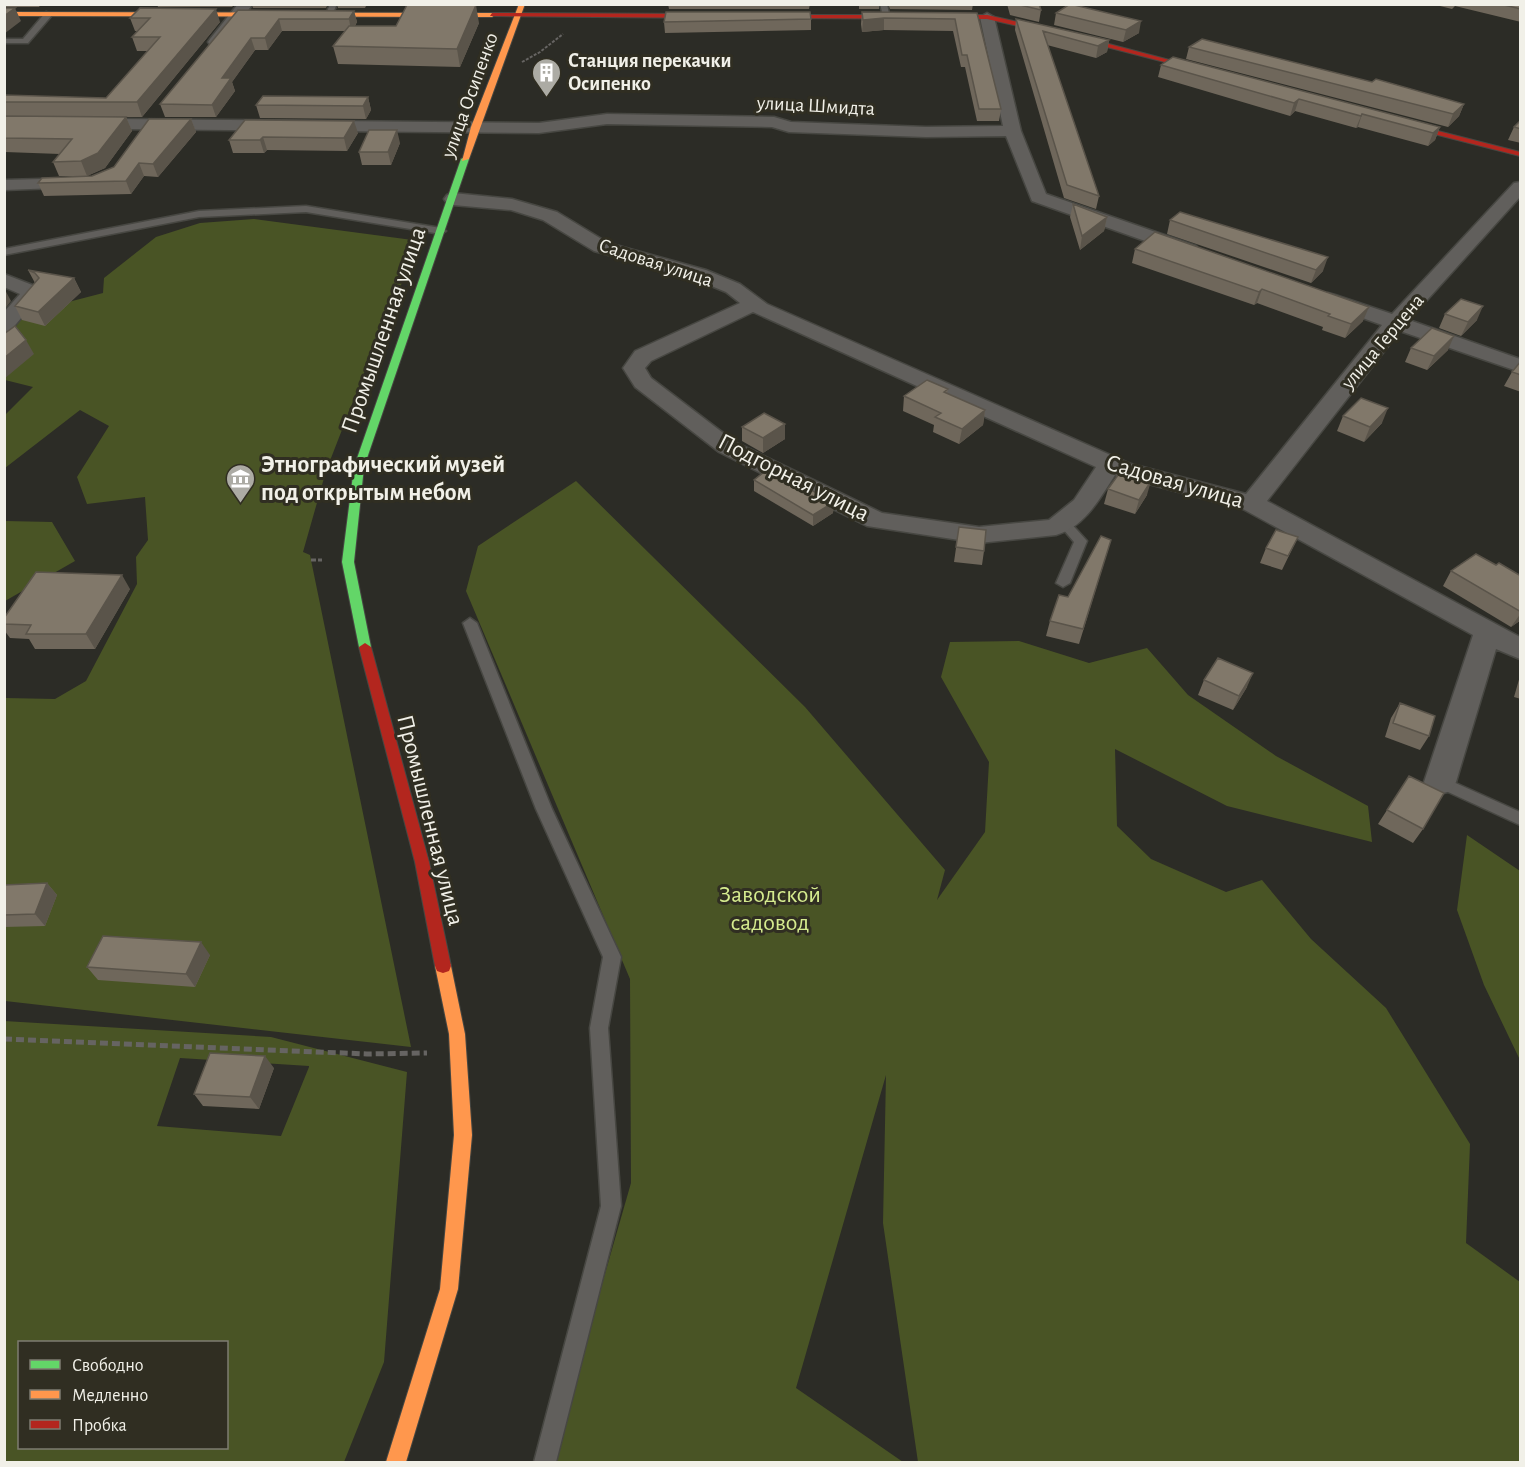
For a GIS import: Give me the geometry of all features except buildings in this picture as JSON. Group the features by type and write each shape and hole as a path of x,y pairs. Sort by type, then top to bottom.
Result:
{"street":[{"path":"208,51 242,9"},
{"path":"4,14 242,9 520,10 590,16 720,16"},
{"name":"улица Осипенко","path":"453,199 475,127 520,10"},
{"path":"756,16 885,10 987,11 1220,75"},
{"path":"987,11 1013,131 1038,197 1205,256"},
{"path":"136,141 163,106"},
{"path":"1382,117 1521,154"},
{"name":"улица Шмидта","path":"4,123 538,128 607,119 774,123 789,127 915,131 1013,131"},
{"path":"4,184 91,183"},
{"path":"4,192 27,184"},
{"name":"улица Герцена","path":"1252,502 1395,322 1521,187"},
{"name":"Промышленная улица","path":"396,1462 449,1288 463,1135 457,1034 422,862 367,656 348,562 359,467 453,199"},
{"name":"Садовая улица","path":"453,199 512,205 550,216 601,247 699,273 733,288 754,304 1122,469 1252,502 1521,649"},
{"path":"4,280 33,291 4,326"},
{"path":"1305,291 1521,366"},
{"name":"Садовая улица","path":"643,356 754,304"},
{"name":"Подгорная улица","path":"643,356 634,368 643,382 727,447 876,520 979,536 1056,527 1083,506 1110,464"},
{"path":"1440,782 1488,631"}],"lane":[{"path":"4,41 25,41 49,14"},
{"path":"4,252 199,214 306,209 441,231"},
{"path":"1063,522 1081,541 1063,583"},
{"path":"470,623 544,809 612,957 599,1028 611,1206 545,1462"},
{"path":"1440,782 1521,819"}],"path":[{"path":"495,76 540,52 590,16"},
{"path":"4,1039 367,1054 458,1052"}],"green space":[{"path":"254,219 420,241 373,350 326,471 303,552 310,555 411,1047 5,1001 5,698 55,699 86,681 137,584 136,557 148,540 145,497 87,504 77,477 109,426 80,410 5,468 5,415 33,387 5,380 5,322 30,312 103,293 104,278 156,237 200,223"},
{"name":"Заводской садовод","path":"576,481 805,707 945,870 937,900 985,832 989,762 941,677 950,642 1019,641 1089,663 1147,648 1188,695 1276,756 1368,806 1372,842 1227,806 1115,749 1117,826 1151,859 1226,892 1262,880 1311,939 1386,1008 1470,1144 1466,1243 1520,1282 1520,1462 918,1462 883,1223 886,1075 796,1388 903,1462 551,1462 631,1183 630,979 466,591 478,546"},
{"path":"5,521 52,522 75,561 5,601"},
{"path":"1467,835 1520,871 1520,1060 1484,985 1457,910"},
{"path":"4,1021 271,1037 407,1072 384,1362 344,1462 5,1462","holes":["180,1058 309,1066 281,1136 157,1126"]}],"traffic: fast":[{"path":"365,647 348,562 359,467 465,159"}],"traffic: slow":[{"path":"465,159 522,4"},
{"path":"4,14 492,15"},
{"path":"396,1462 449,1289 463,1135 457,1034 443,966"}],"traffic: jam":[{"path":"492,15 711,16"},
{"path":"765,16 987,17 1069,35 1211,72"},
{"path":"1394,121 1520,154"},
{"path":"365,647 422,862 443,966"}],"place":[{"name":"Станция перекачки Осипенко","path":"547,98"},
{"name":"Этнографический музей под открытым небом","path":"240,504"}]}
